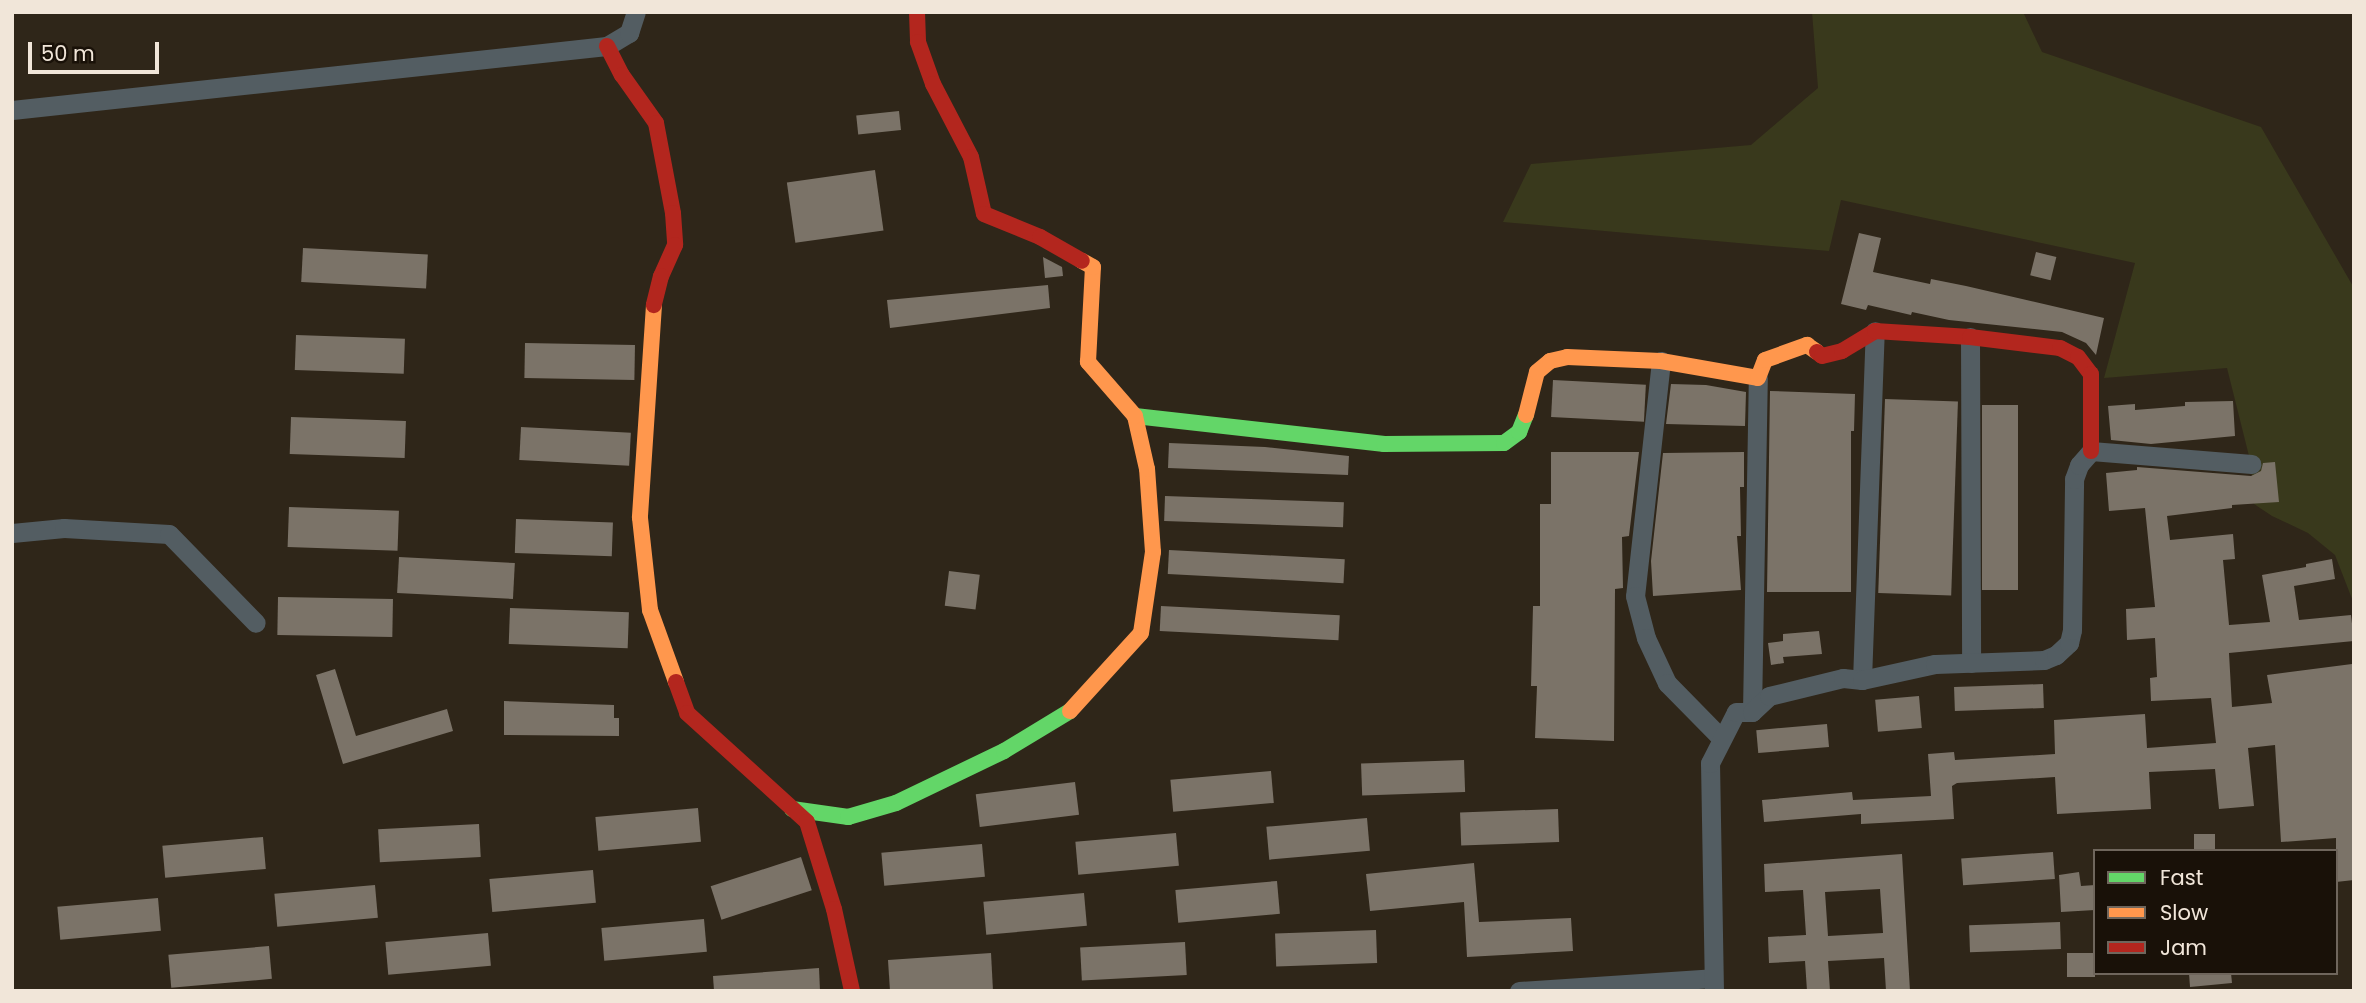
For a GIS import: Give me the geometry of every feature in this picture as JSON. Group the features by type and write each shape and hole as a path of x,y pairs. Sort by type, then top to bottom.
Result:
{"street":[{"path":"12,110 607,46 629,33 636,12"},
{"path":"792,809 848,817 896,803 1004,751 1077,707 1141,634 1153,552 1147,469 1135,416 1088,362 1093,267 1040,237 984,214 971,157 933,84 918,42 917,12"},
{"path":"607,46 622,75 639,95 656,123 673,213 674,245 661,276 651,317 650,397 640,518 650,610 687,713 807,822 834,909 852,991"},
{"path":"1862,680 1875,331"},
{"path":"1519,991 1713,985 1710,763 1736,712 1752,712 1769,696 1843,678 1862,680 1935,664 2044,660 2056,655 2069,643 2074,480 2079,465 2091,451 2091,374 2078,356 2060,348 1970,337 1875,331 1842,351 1822,356 1807,345 1765,360 1758,378 1752,712"},
{"path":"1970,337 1971,663"},
{"path":"1135,416 1384,444 1504,443 1519,432 1525,420 1537,372 1550,361 1567,357 1661,361 1758,378"},
{"path":"1661,361 1635,596 1646,638 1667,682 1721,739"},
{"path":"2091,451 2251,464"},
{"path":"12,533 64,528 169,534 256,624"}],"shaded area":[{"path":"1812,12 2023,12 2042,52 2261,127 2354,288 2354,604 2335,555 2308,533 2254,504 2251,464 2227,368 2104,378 2135,263 1841,200 1829,251 1503,222 1531,164 1751,145 1818,88"}],"building":[{"path":"899,111 901,130 858,134 856,115"},
{"path":"875,170 883,230 795,243 787,182"},
{"path":"1859,233 1881,238 1873,272 1930,284 1931,279 2104,318 2096,355 2086,343 2062,332 1949,320 1912,312 1911,315 1868,305 1866,310 1841,304"},
{"path":"303,248 428,255 426,288 301,282"},
{"path":"2036,252 2056,257 2051,280 2030,275"},
{"path":"1043,257 1062,267 1063,276 1045,278"},
{"path":"1048,285 1050,308 890,328 887,300"},
{"path":"296,335 405,339 404,374 295,370"},
{"path":"525,343 635,345 634,380 524,378"},
{"path":"1553,380 1646,385 1644,422 1551,417"},
{"path":"1671,384 1706,385 1746,392 1745,426 1666,424"},
{"path":"1770,391 1855,394 1854,431 1851,431 1851,592 1767,592"},
{"path":"1885,399 1958,402 1951,595 1878,593"},
{"path":"2233,401 2235,436 2151,444 2111,440 2108,406 2135,404 2135,410 2185,406 2185,402"},
{"path":"1982,405 2018,405 2018,590 1982,590"},
{"path":"291,417 406,421 405,458 290,454"},
{"path":"521,427 631,433 629,466 519,460"},
{"path":"1169,443 1265,447 1349,456 1348,475 1168,468"},
{"path":"1551,452 1639,452 1629,536 1622,537 1623,588 1615,589 1614,741 1535,738 1537,686 1531,686 1533,606 1540,606 1540,504 1551,504"},
{"path":"1744,452 1744,487 1740,487 1741,536 1737,536 1741,590 1653,596 1651,561 1663,453"},
{"path":"2275,462 2279,502 2232,505 2232,508 2167,516 2170,540 2233,534 2235,559 2223,560 2229,625 2270,622 2262,575 2332,559 2335,579 2294,586 2299,620 2351,615 2354,641 2229,653 2232,707 2272,703 2267,675 2352,664 2354,880 2338,882 2336,838 2281,842 2275,745 2248,748 2254,806 2219,809 2215,769 2149,772 2151,809 2057,814 2055,777 1957,783 1952,786 1954,819 1861,824 1861,814 1764,822 1762,800 1852,792 1853,800 1931,796 1928,754 1954,752 1955,760 2055,754 2054,720 2145,714 2147,748 2216,743 2211,698 2151,701 2150,678 2157,677 2155,638 2127,640 2126,609 2155,607 2145,508 2109,511 2106,473 2137,470 2137,467 2251,476 2261,471 2263,463"},
{"path":"1165,496 1344,502 1343,527 1164,521"},
{"path":"289,507 399,511 398,551 288,547"},
{"path":"516,519 613,522 612,556 515,553"},
{"path":"1169,550 1345,559 1344,583 1168,574"},
{"path":"399,557 515,563 513,599 397,593"},
{"path":"949,571 980,575 976,610 945,606"},
{"path":"278,597 393,599 392,637 277,635"},
{"path":"1161,606 1340,615 1338,640 1160,631"},
{"path":"510,608 629,612 628,648 509,644"},
{"path":"1819,631 1822,654 1783,657 1784,663 1771,665 1768,643 1783,641 1783,634"},
{"path":"335,669 356,736 447,709 453,731 343,764 316,675"},
{"path":"2043,684 2044,708 1955,711 1954,687"},
{"path":"1919,696 1922,728 1878,732 1875,700"},
{"path":"504,701 614,705 614,718 619,718 619,736 504,735"},
{"path":"1827,724 1829,747 1758,753 1756,730"},
{"path":"1464,760 1465,792 1362,796 1361,764"},
{"path":"1271,771 1274,803 1173,812 1170,780"},
{"path":"1075,782 1079,815 980,827 976,794"},
{"path":"698,808 701,842 598,851 595,817"},
{"path":"1558,809 1559,842 1461,845 1460,812"},
{"path":"1367,818 1370,851 1269,860 1266,827"},
{"path":"479,824 481,857 380,862 378,829"},
{"path":"1176,833 1179,866 1078,875 1075,842"},
{"path":"2194,834 2215,834 2215,849 2194,849"},
{"path":"263,837 266,869 165,878 162,846"},
{"path":"982,844 985,877 884,886 881,853"},
{"path":"2053,852 2055,879 1963,885 1961,858"},
{"path":"1902,854 1910,991 1886,991 1884,958 1828,961 1830,991 1807,991 1805,961 1769,963 1768,937 1806,935 1803,890 1765,892 1764,864","holes":["1880,889 1883,933 1828,936 1825,892"]},
{"path":"801,857 812,890 721,920 711,886"},
{"path":"1474,863 1479,922 1571,918 1573,951 1467,957 1464,902 1370,911 1366,874"},
{"path":"593,870 596,903 492,912 489,879"},
{"path":"2079,872 2081,886 2093,885 2093,910 2061,912 2059,875"},
{"path":"1277,881 1280,914 1178,923 1175,890"},
{"path":"375,885 378,918 277,927 274,894"},
{"path":"1084,893 1087,926 986,935 983,902"},
{"path":"158,898 161,931 60,940 57,907"},
{"path":"704,919 707,952 604,961 601,928"},
{"path":"2060,922 2061,949 1970,952 1969,925"},
{"path":"1376,930 1377,963 1276,967 1275,934"},
{"path":"488,933 491,966 388,975 385,942"},
{"path":"1185,942 1187,975 1082,980 1080,947"},
{"path":"269,946 272,979 171,988 168,955"},
{"path":"991,953 993,991 890,991 888,960"},
{"path":"2067,953 2093,953 2095,977 2067,977"},
{"path":"819,968 820,991 714,991 713,976"},
{"path":"2189,975 2231,975 2232,983 2190,987"}],"traffic: fast":[{"path":"1135,416 1384,444 1504,443 1519,432 1526,415"},
{"path":"792,809 848,817 896,803 1004,751 1070,711"}],"traffic: slow":[{"path":"1070,711 1141,633 1153,552 1147,469 1135,416 1088,362 1093,267 1082,261"},
{"path":"654,305 640,518 650,610 676,682"},
{"path":"1526,415 1537,372 1550,361 1567,357 1661,361 1758,378 1765,360 1807,345 1817,352"}],"traffic: jam":[{"path":"917,12 918,42 933,84 971,157 984,214 1040,237 1082,261"},
{"path":"607,46 622,75 656,123 673,213 675,245 661,276 654,305"},
{"path":"1817,352 1822,356 1842,351 1875,331 1970,337 2060,348 2078,357 2091,374 2091,451"},
{"path":"676,682 687,713 807,822 834,909 852,991"}]}
